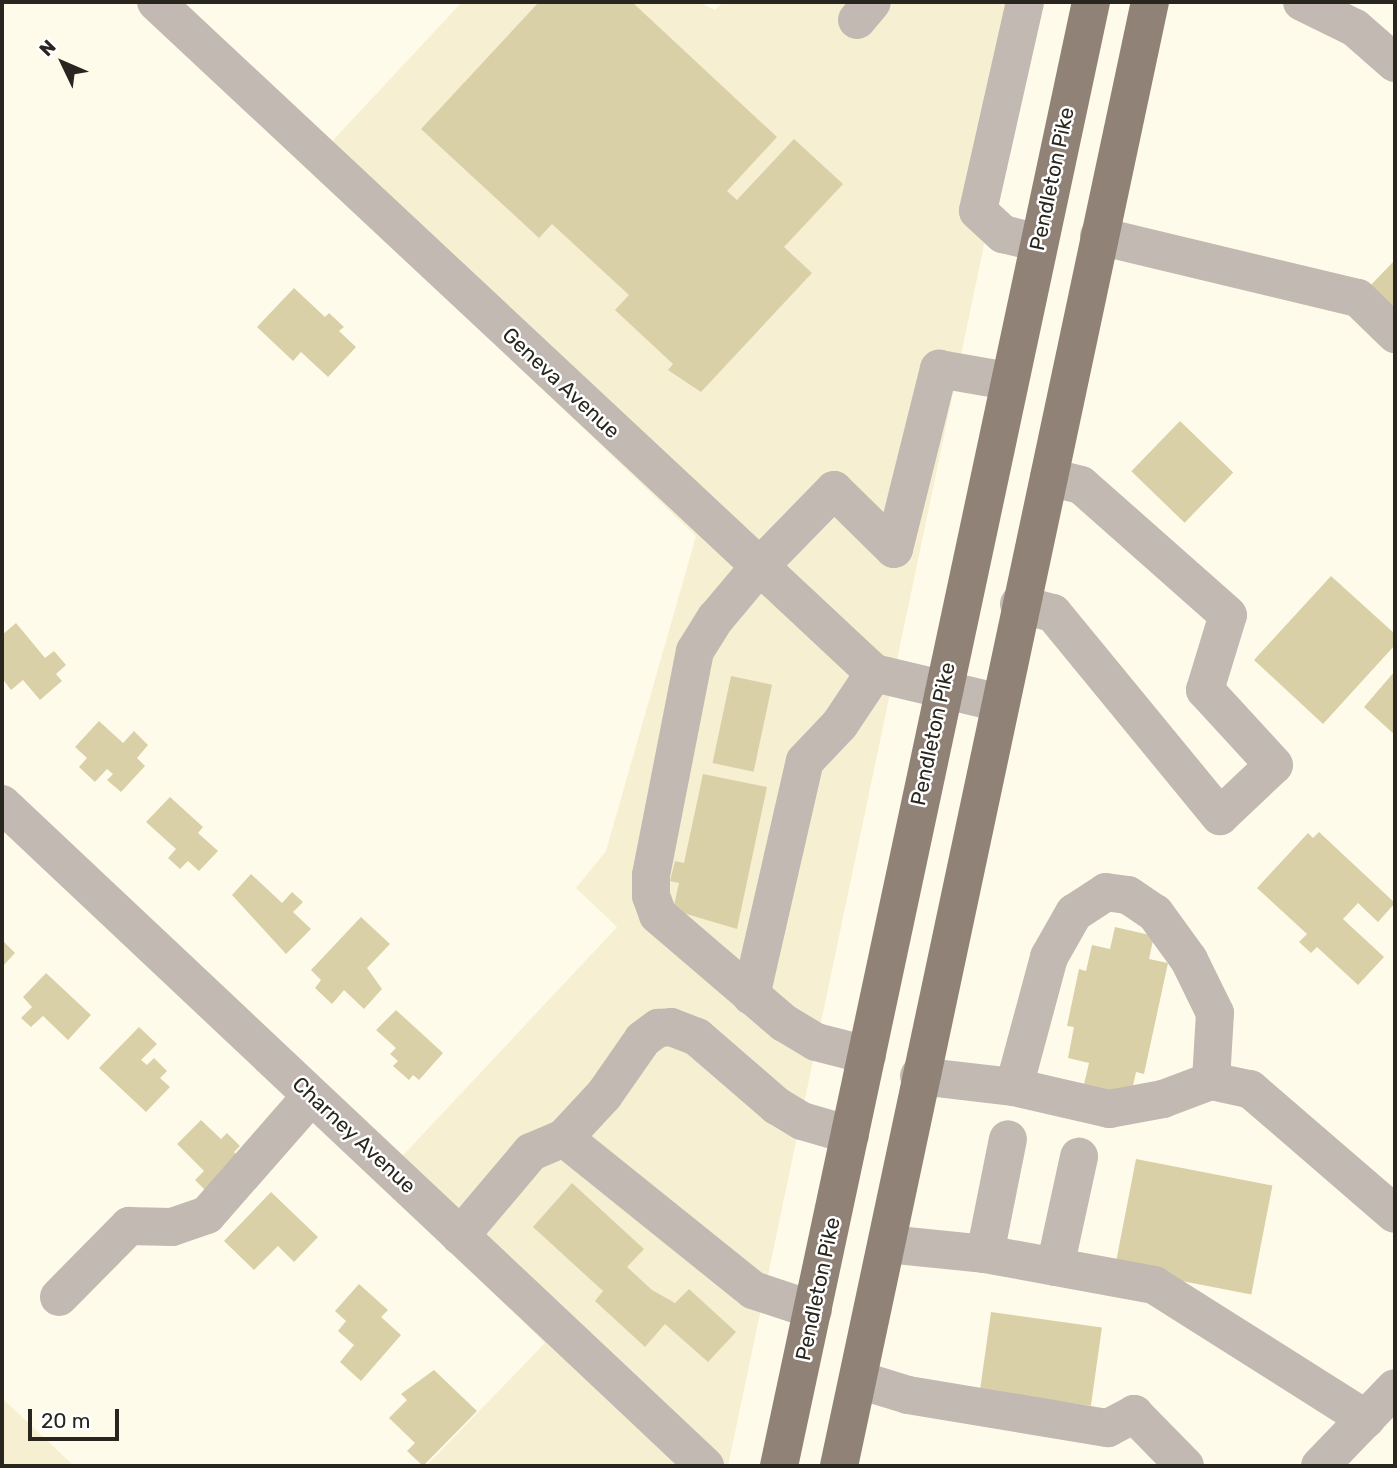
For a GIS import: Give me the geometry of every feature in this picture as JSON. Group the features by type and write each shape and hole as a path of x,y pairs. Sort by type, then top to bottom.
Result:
{"main road":[{"name":"Pendleton Pike","path":"779,1466 1008,381 1091,2"},
{"path":"839,1466 859,1381 919,1076 1001,703 1018,604 1049,477 1150,2"}],"street":[{"name":"Geneva Avenue","path":"156,2 758,568 874,673 942,692 1001,703"},
{"path":"1025,2 978,211 1003,234 1038,243"},
{"path":"1302,2 1355,27 1395,63"},
{"path":"1099,236 1358,298 1395,334"},
{"path":"867,1055 816,1042 751,996 669,928 658,915 651,886 695,651 716,618 758,568 834,490 894,549 939,369 1008,381"},
{"path":"1018,604 1053,613 1220,816 1274,765 1205,690 1228,615 1081,485 1049,477"},
{"path":"751,996 805,761 840,724 874,673"},
{"name":"Charney Avenue","path":"2,804 705,1466"},
{"path":"1014,1087 1049,957 1074,913 1107,892 1128,895 1155,913 1189,960 1215,1013 1211,1081"},
{"path":"460,1236 531,1152 564,1138 604,1095 643,1039 657,1028 671,1027 697,1037 777,1106 803,1121 850,1135"},
{"path":"919,1076 1014,1087 1109,1109 1163,1099 1211,1081 1250,1089 1395,1214"},
{"path":"59,1297 129,1226 172,1227 207,1215 311,1096"},
{"path":"564,1138 753,1290 813,1310"},
{"path":"985,1254 1008,1139"},
{"path":"1055,1266 1079,1157"},
{"path":"887,1244 985,1254 1154,1285 1366,1419"},
{"path":"859,1381 908,1395 1108,1428 1134,1414 1185,1466"},
{"path":"1320,1466 1395,1388"}],"shaded area":[{"path":"462,2 699,2 715,10 723,2 1035,2 728,1466 426,1466 545,1343 378,1182 617,927 576,888 606,851 696,536 309,166"},
{"path":"2,1398 74,1466 2,1466"}],"building":[{"path":"539,2 632,2 777,137 727,191 737,200 794,139 843,184 784,247 812,273 701,392 668,370 673,364 615,310 629,295 552,224 539,238 421,129"},
{"path":"1395,260 1395,318 1366,290"},
{"path":"294,288 325,317 329,313 344,327 339,331 356,347 328,377 301,352 293,361 257,327"},
{"path":"1180,421 1233,472 1185,523 1131,471"},
{"path":"1331,576 1395,634 1395,645 1323,724 1254,660"},
{"path":"16,623 45,658 54,651 66,665 56,674 62,681 40,700 23,680 11,690 2,678 2,635"},
{"path":"1395,671 1395,735 1364,707"},
{"path":"731,676 772,685 754,772 712,763"},
{"path":"99,721 123,743 134,731 148,745 137,758 145,766 121,792 107,780 113,774 107,769 95,782 79,767 87,758 75,747"},
{"path":"703,774 767,787 737,929 673,910 679,883 670,881 675,861 684,863"},
{"path":"170,797 203,827 198,833 218,851 199,871 188,861 180,869 168,858 176,849 146,822"},
{"path":"1319,832 1395,903 1378,922 1358,903 1343,919 1384,957 1358,985 1317,947 1311,953 1299,942 1307,934 1257,888 1308,833 1313,838"},
{"path":"251,874 282,903 292,892 303,902 293,912 311,929 286,954 232,895"},
{"path":"361,917 390,944 367,968 382,989 364,1009 344,990 332,1004 315,988 321,980 311,970"},
{"path":"1115,927 1154,936 1149,959 1168,963 1144,1074 1136,1072 1131,1095 1084,1084 1089,1063 1068,1058 1074,1027 1067,1026 1079,969 1086,971 1092,945 1110,949"},
{"path":"2,940 15,953 2,967"},
{"path":"46,973 91,1015 68,1040 43,1016 31,1027 21,1018 32,1007 23,997"},
{"path":"396,1010 443,1053 419,1080 413,1075 409,1080 393,1066 398,1061 390,1054 396,1048 376,1030"},
{"path":"139,1027 157,1044 141,1060 147,1065 154,1058 167,1071 160,1078 170,1087 146,1112 99,1068"},
{"path":"201,1120 221,1139 227,1133 240,1146 234,1152 246,1164 213,1198 195,1180 204,1171 177,1144"},
{"path":"1136,1159 1272,1186 1251,1294 1115,1268"},
{"path":"572,1183 644,1249 627,1267 652,1290 675,1303 689,1289 736,1332 708,1362 665,1324 645,1347 595,1301 603,1291 533,1227"},
{"path":"271,1192 318,1237 294,1262 278,1246 254,1270 224,1241"},
{"path":"359,1284 388,1310 381,1317 401,1335 361,1381 340,1362 354,1345 338,1331 346,1321 335,1311"},
{"path":"991,1312 1102,1328 1091,1406 980,1390"},
{"path":"434,1370 477,1411 423,1466 407,1451 415,1443 389,1418 407,1400 401,1394"}]}
